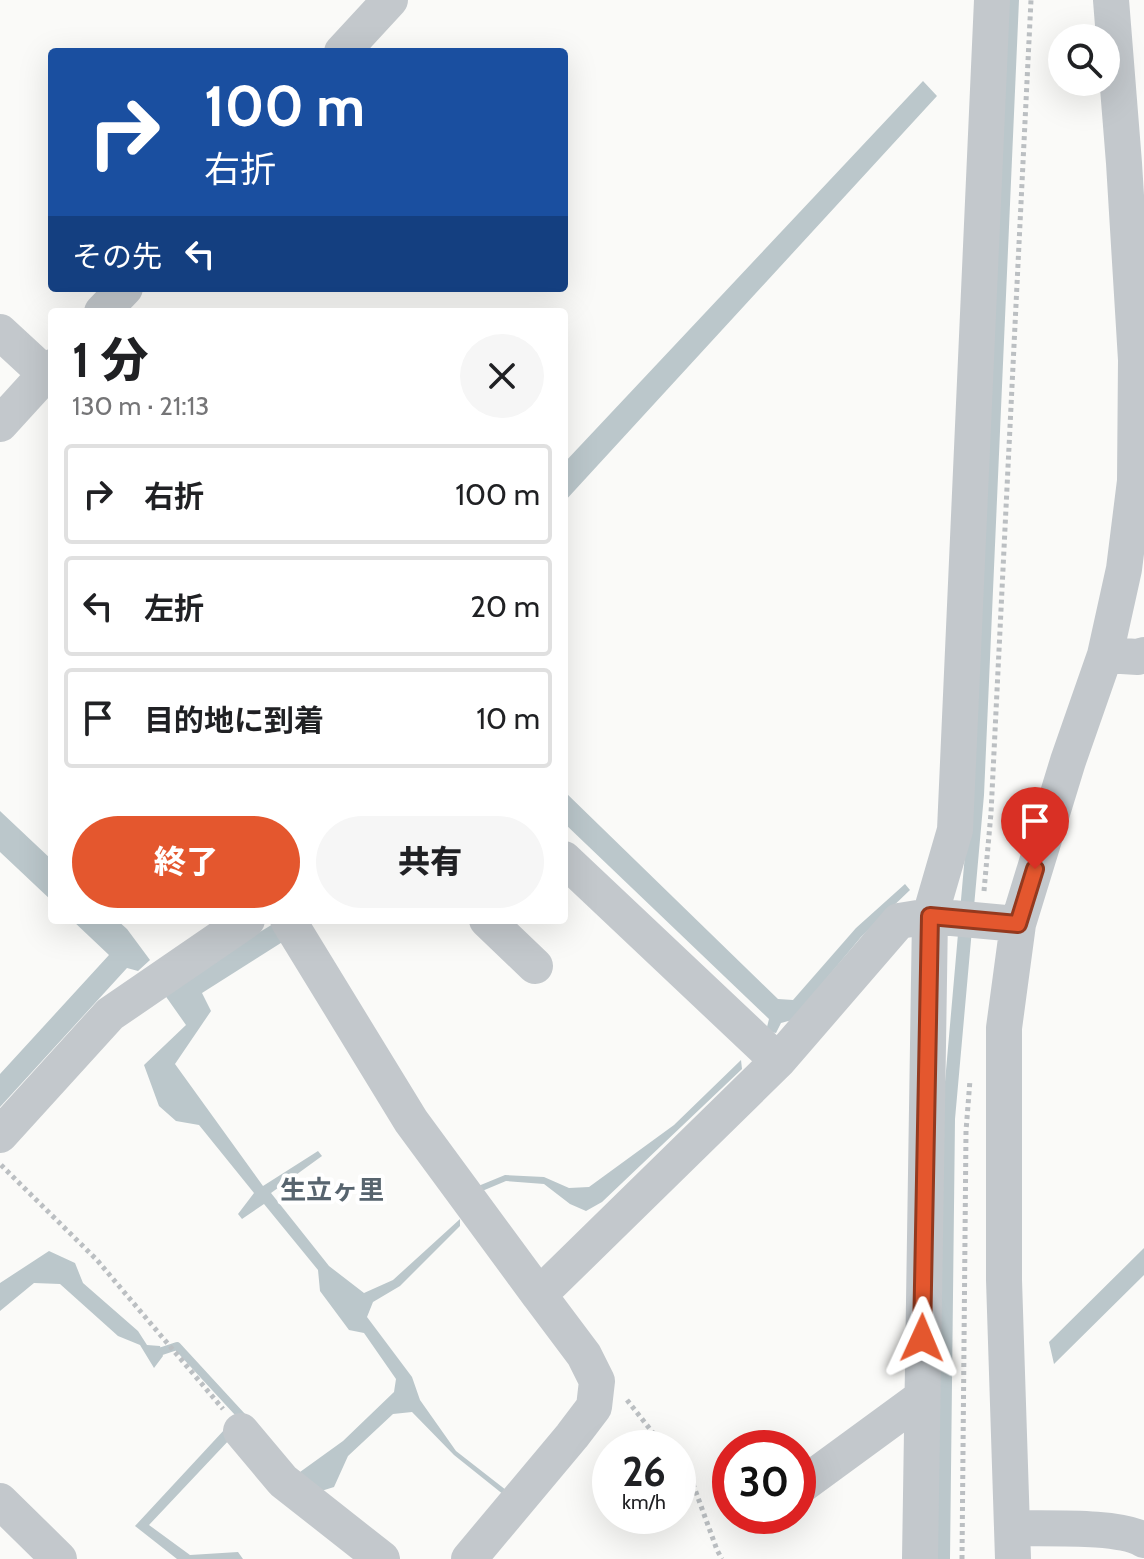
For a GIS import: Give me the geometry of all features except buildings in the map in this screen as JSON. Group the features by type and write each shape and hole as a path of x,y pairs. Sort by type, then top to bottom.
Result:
{"street":[{"path":"346,48 390,0"},
{"path":"920,1559 921,1398 954,918 955,830 992,0"},
{"path":"1111,0 1134,162 1135,481 1124,569 1105,655 1068,761 1018,924 1004,1028 1004,1280 1013,1543 1107,1531 1144,1540"},
{"path":"106,308 121,292"},
{"path":"0,332 48,372"},
{"path":"0,424 48,376"},
{"path":"1105,655 1144,655"},
{"path":"568,863 778,1061"},
{"path":"539,1295 778,1061 899,921 954,918 1018,924"},
{"path":"0,1135 110,1014 241,924"},
{"path":"290,924 411,1121 584,1355 597,1381 594,1407 469,1559"},
{"path":"494,924 535,966"},
{"path":"816,1475 921,1398"},
{"path":"241,1431 283,1481 382,1559"},
{"path":"0,1501 59,1559"}],"path":[{"path":"0,1164 97,1260 241,1431"},
{"path":"597,1381 617,1388 651,1430"},
{"path":"696,1492 722,1559"}],"shaded area":[{"path":"1000,0 1019,0 984,795 955,1119 950,1559 934,1559 942,1116 971,786"},
{"path":"923,81 937,96 568,498 568,459"},
{"path":"568,795 778,999 793,1000 856,928 905,884 910,890 861,937 792,1020 781,1023 776,1033 766,1031 769,1019 568,827"},
{"path":"0,811 48,856 48,897 0,852"},
{"path":"76,924 121,924 150,960 138,971 127,968 0,1107 0,1074 109,955"},
{"path":"273,924 284,941 202,993 211,1011 175,1064 263,1186 318,1151 322,1156 271,1193 329,1266 364,1293 393,1280 460,1219 460,1226 400,1286 373,1302 367,1317 412,1377 420,1400 456,1451 506,1490 504,1495 454,1455 412,1412 393,1414 348,1456 334,1487 318,1492 300,1472 343,1441 394,1392 396,1379 364,1333 349,1330 320,1291 318,1270 264,1204 242,1219 238,1214 254,1193 199,1125 176,1121 159,1106 144,1065 186,1025 162,991"},
{"path":"741,1060 742,1069 602,1202 586,1211 570,1204 544,1184 506,1181 475,1194 471,1189 505,1175 544,1177 569,1188 589,1187 674,1125"},
{"path":"1144,1248 1144,1275 1054,1364 1049,1342"},
{"path":"49,1251 75,1263 83,1283 138,1331 147,1345 160,1346 163,1356 154,1368 140,1345 118,1336 60,1284 34,1283 0,1311 0,1283"},
{"path":"225,1429 231,1438 149,1525 190,1555 238,1552 243,1559 177,1559 135,1526"}],"waterway":[{"path":"162,1351 177,1346 246,1421"}],"district":[{"name":"生立ヶ里","path":"332,1190"}],"route":[{"path":"922,1338 930,916 1018,924 1035,869"}]}
